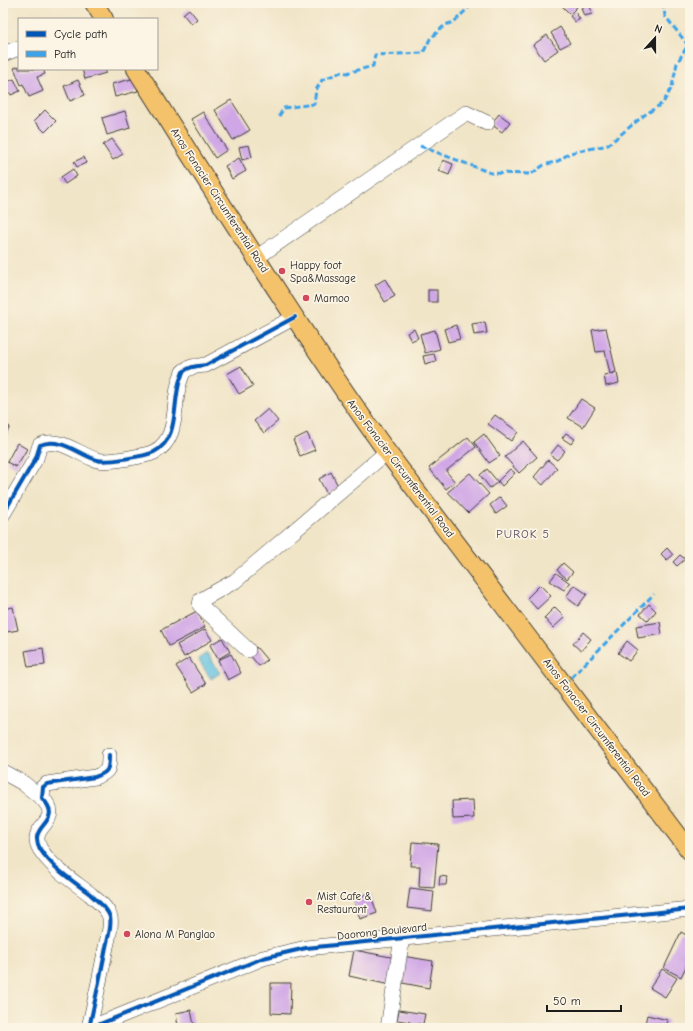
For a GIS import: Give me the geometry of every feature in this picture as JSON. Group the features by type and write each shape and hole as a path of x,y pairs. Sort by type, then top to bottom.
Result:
{"main road":[{"name":"Anos Fonacier Circumferential Road","path":"137,70 256,258 349,399 387,452 690,851"}],"street":[{"path":"3,54 18,48"},
{"path":"256,258 466,113 487,123"},
{"path":"3,514 36,458 40,445 46,442 60,444 98,460 111,461 153,453 164,446 171,434 178,386 183,373 192,367 206,365 295,317"},
{"path":"248,650 200,605 201,600 235,581 387,452"},
{"path":"42,798 43,787 47,784 96,777 102,774 108,770 109,755"},
{"path":"3,772 30,787 50,808 50,815 37,836 40,849 58,869 107,910 110,917 105,957 90,1028"},
{"name":"Daorong Boulevard","path":"90,1028 264,958 306,948 690,909"},
{"path":"388,1028 402,938"}],"water":[{"path":"207,653 220,673 211,679 198,659"}],"building":[{"path":"563,3 573,3 577,7 570,14 561,5"},
{"path":"590,5 592,14 584,16 581,8"},
{"path":"189,9 197,19 191,24 183,14"},
{"path":"575,12 580,19 575,22 570,16"},
{"path":"560,27 570,43 560,48 551,33"},
{"path":"547,35 558,50 544,60 533,45"},
{"path":"18,66 18,70 43,70 45,74 37,77 43,91 29,97 23,84 21,85 14,68"},
{"path":"82,70 105,70 106,73 85,79"},
{"path":"135,78 138,91 115,97 112,84"},
{"path":"14,79 20,91 11,95 5,83"},
{"path":"78,80 85,95 70,101 64,86"},
{"path":"231,100 250,130 233,140 215,110"},
{"path":"45,110 56,121 45,132 34,121"},
{"path":"125,111 130,128 107,135 102,118"},
{"path":"203,112 227,150 215,158 191,119"},
{"path":"499,114 510,122 502,132 491,124"},
{"path":"112,139 123,154 113,160 103,145"},
{"path":"249,145 252,157 242,160 239,147"},
{"path":"84,157 86,163 77,167 74,162"},
{"path":"239,158 246,171 232,179 225,166"},
{"path":"443,160 453,164 449,175 439,171"},
{"path":"73,169 77,176 65,184 61,177"},
{"path":"385,279 395,296 385,302 375,285"},
{"path":"428,290 437,290 437,302 428,302"},
{"path":"485,322 487,333 474,335 472,324"},
{"path":"456,325 460,339 448,342 444,329"},
{"path":"606,328 616,372 610,374 605,351 596,352 592,330"},
{"path":"414,329 418,338 411,341 407,333"},
{"path":"435,330 440,349 425,353 420,334"},
{"path":"434,354 436,361 425,364 423,356"},
{"path":"241,366 253,386 239,394 227,374"},
{"path":"617,373 619,383 606,386 604,375"},
{"path":"581,399 595,408 583,427 568,418"},
{"path":"268,409 278,421 264,433 254,421"},
{"path":"495,415 518,432 511,441 488,424"},
{"path":"3,422 10,427 3,438"},
{"path":"307,433 315,450 300,456 293,440"},
{"path":"566,433 575,439 571,444 562,438"},
{"path":"484,434 500,456 489,463 474,442"},
{"path":"468,437 476,447 446,471 455,482 446,489 429,468"},
{"path":"523,441 537,457 519,473 505,457"},
{"path":"17,443 27,449 16,467 7,462"},
{"path":"558,445 565,451 557,460 550,455"},
{"path":"548,460 557,468 543,485 534,477"},
{"path":"487,469 498,482 490,488 480,475"},
{"path":"510,469 515,473 502,486 498,481"},
{"path":"331,472 339,488 327,494 319,479"},
{"path":"470,473 489,494 468,513 448,492"},
{"path":"500,497 507,506 496,514 490,505"},
{"path":"667,548 673,555 667,560 661,554"},
{"path":"680,555 685,559 677,566 673,562"},
{"path":"563,563 573,572 567,579 557,570"},
{"path":"556,573 570,583 564,590 550,581"},
{"path":"540,585 551,596 537,609 527,598"},
{"path":"574,585 587,594 578,606 566,597"},
{"path":"649,604 656,611 648,621 640,614"},
{"path":"13,607 18,630 7,632 3,609"},
{"path":"555,607 565,617 553,628 544,618"},
{"path":"197,611 205,627 169,646 161,630"},
{"path":"660,622 662,634 638,638 636,626"},
{"path":"205,629 212,640 184,657 177,645"},
{"path":"583,632 591,639 581,651 573,644"},
{"path":"222,638 230,652 218,659 210,645"},
{"path":"627,641 638,650 629,661 618,653"},
{"path":"256,647 267,660 259,666 248,653"},
{"path":"43,648 45,665 28,667 25,651"},
{"path":"231,654 241,673 228,680 218,660"},
{"path":"189,658 206,684 193,692 176,666"},
{"path":"473,800 474,818 453,819 452,801"},
{"path":"412,842 438,844 434,888 419,887 420,866 410,866"},
{"path":"440,876 447,877 446,885 439,885"},
{"path":"410,888 434,891 432,911 407,908"},
{"path":"370,893 377,913 360,919 353,899"},
{"path":"681,932 690,937 690,958 681,977 664,968"},
{"path":"354,950 396,958 390,985 349,976"},
{"path":"402,956 433,961 429,988 397,982"},
{"path":"662,969 677,978 665,997 650,988"},
{"path":"271,983 291,983 290,1014 271,1013"},
{"path":"191,1010 194,1025 178,1027 176,1013"},
{"path":"399,1010 425,1014 423,1024 417,1024 425,1025 424,1028 409,1028 410,1022 397,1020"},
{"path":"647,1015 668,1020 666,1028 644,1028"}],"marked path":[{"path":"279,116 284,108 314,104 316,90 322,80 341,72 347,73 373,66 375,55 423,53 430,39 445,25 454,22 473,3"},
{"path":"663,3 665,16 688,45"},
{"path":"420,146 491,173 531,174 544,165 558,161 570,153 608,145 643,116 663,103 672,87 677,63 690,44"},
{"path":"565,684 654,594"}],"cycle path":[{"path":"3,514 36,458 40,445 47,443 62,444 90,458 102,461 126,459 154,452 168,439 172,430 178,389 180,380 185,370 191,367 206,365 295,317"},
{"path":"89,1028 110,932 109,913 90,894 63,874 50,862 40,849 37,841 38,834 48,819 50,813 48,806 42,798 43,787 47,784 100,775 106,772 109,764 109,755"},
{"path":"90,1028 263,958 306,948 690,909"}],"place":[{"name":"Happy foot Spa&Massage","path":"282,271"},
{"name":"Mamoo","path":"306,298"},
{"name":"Mist Cafe & Restaurant","path":"309,902"},
{"name":"Alona M Panglao","path":"127,934"}],"district":[{"name":"PUROK 5","path":"523,534"}]}
